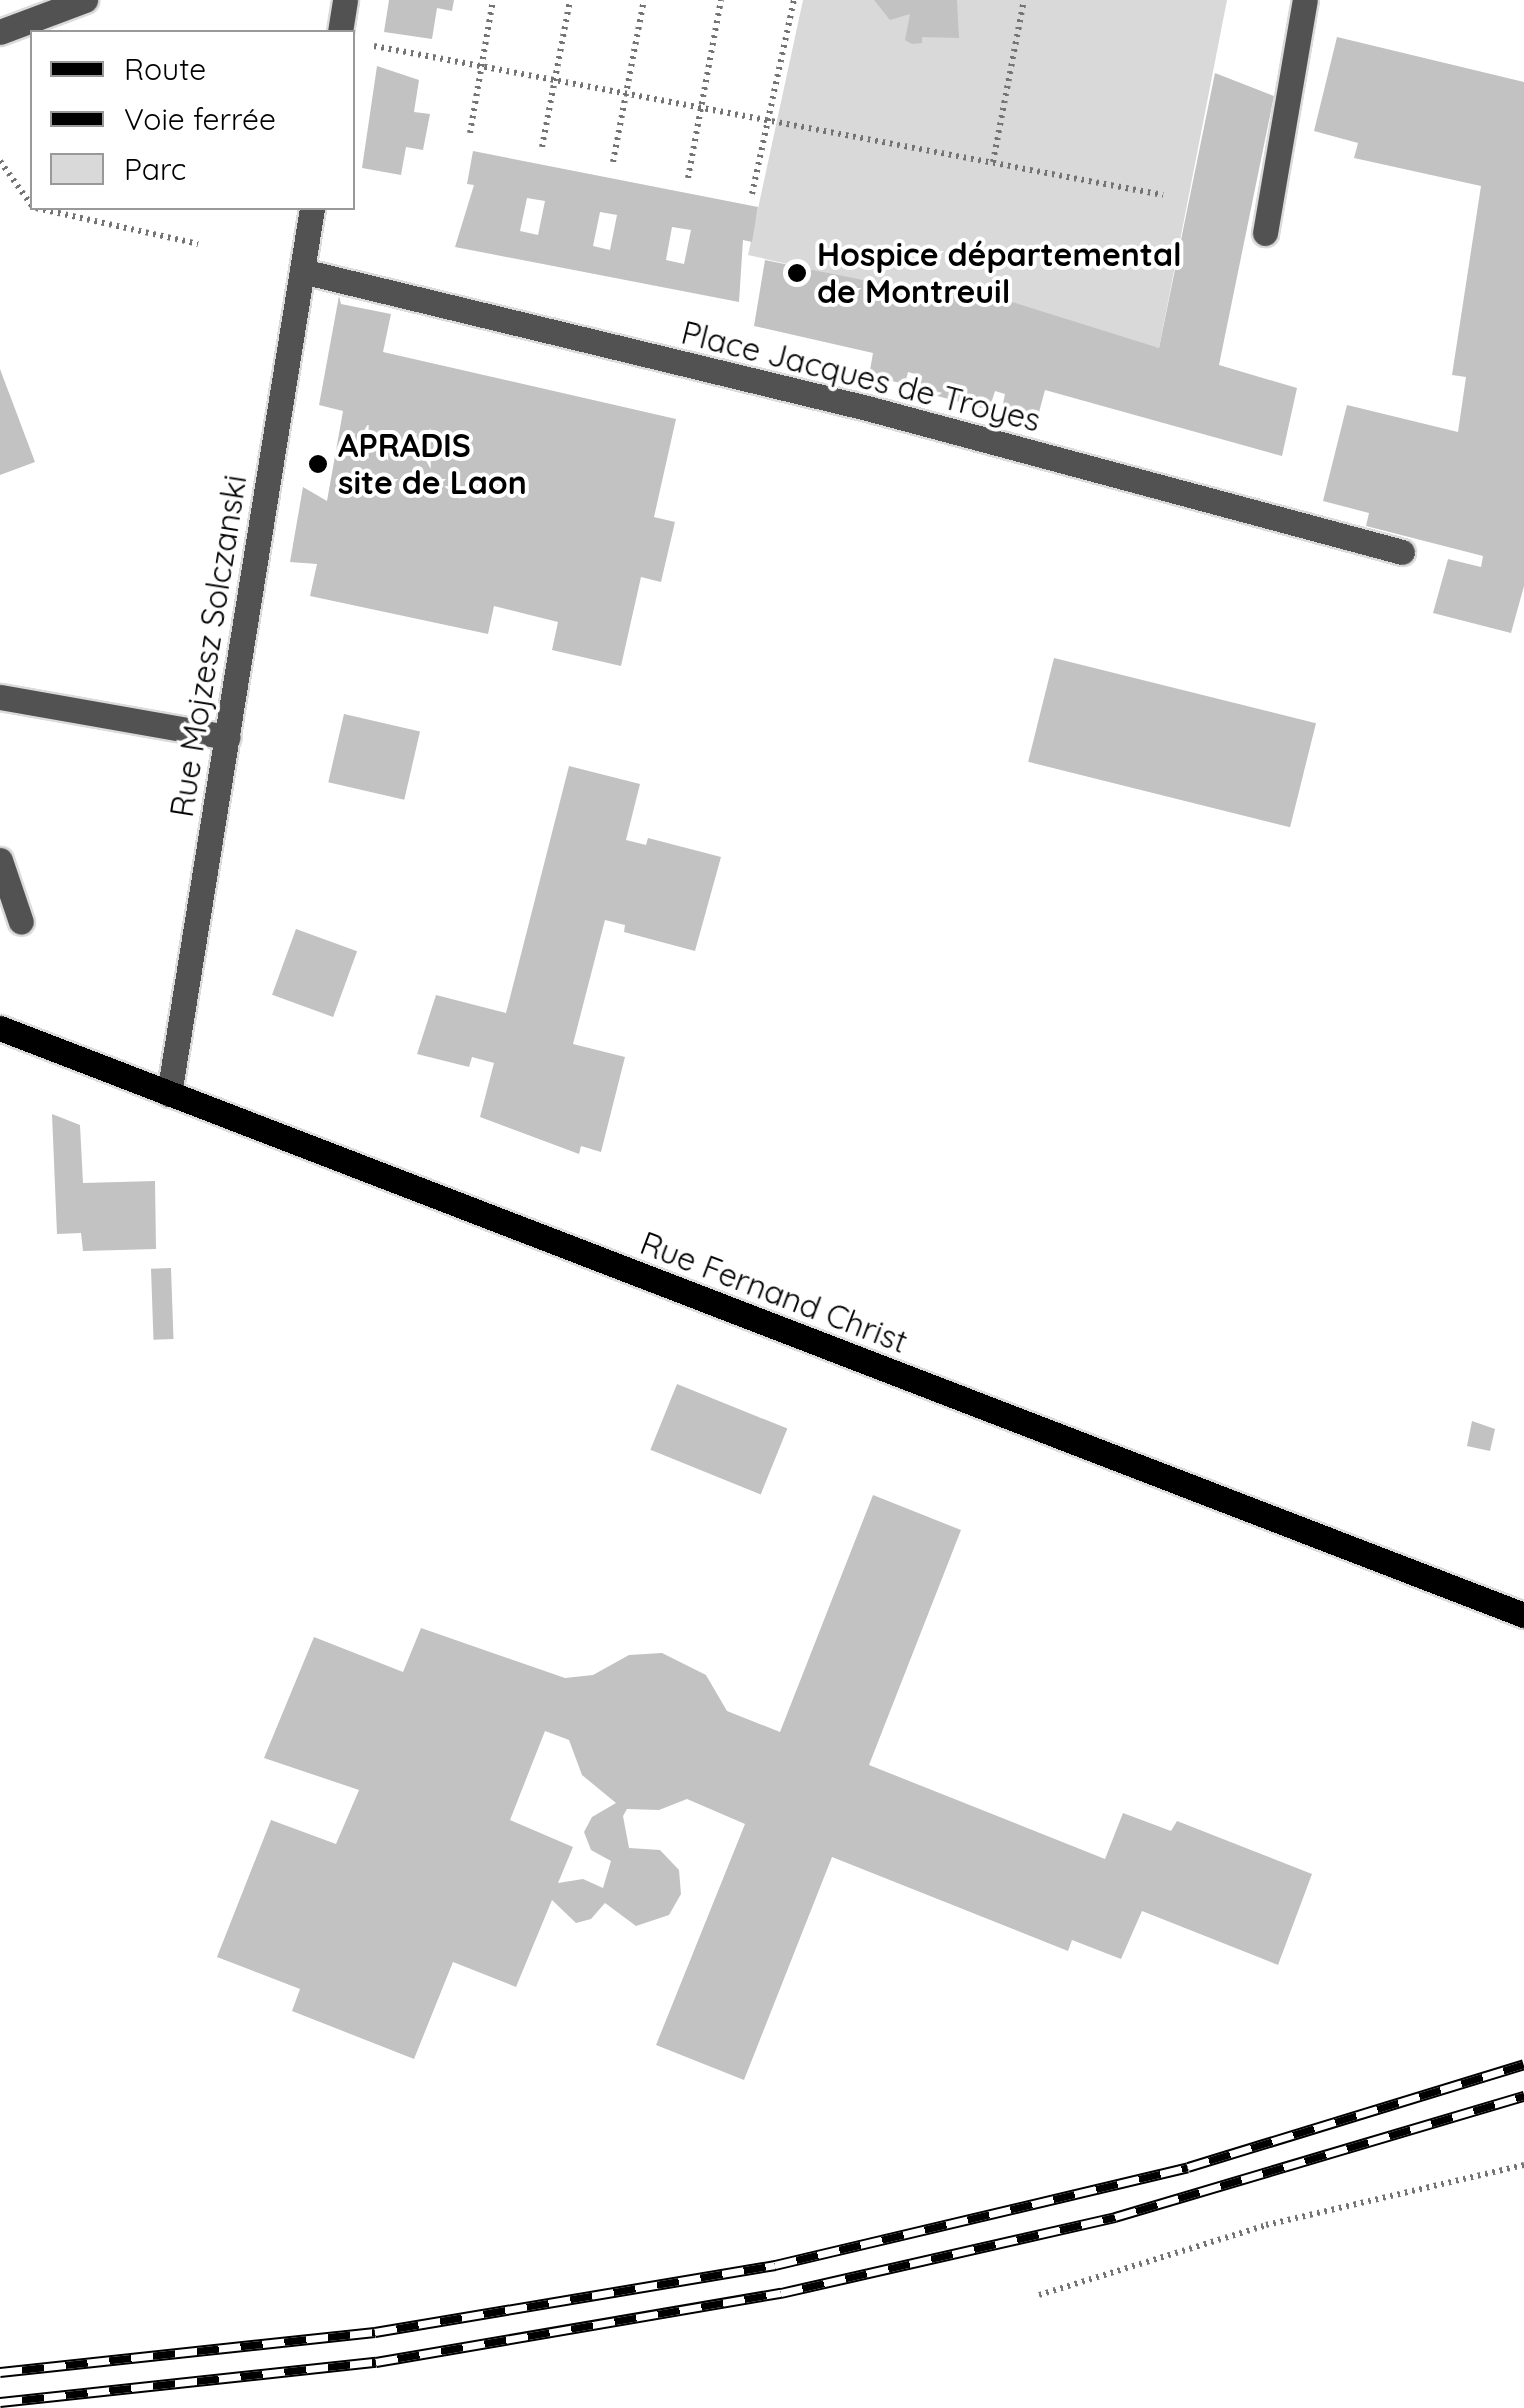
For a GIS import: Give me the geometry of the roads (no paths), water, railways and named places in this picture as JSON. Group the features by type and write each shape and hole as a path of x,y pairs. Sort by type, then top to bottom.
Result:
{"main road":[{"name":"Rue Fernand Christ","path":"0,1028 1524,1615"}],"street":[{"path":"0,32 85,0"},
{"path":"340,30 345,0"},
{"path":"1265,233 1306,0"},
{"name":"Rue Mojzesz Solczanski","path":"169,1094 312,210"},
{"name":"Place Jacques de Troyes","path":"302,271 867,408 1402,552"},
{"path":"0,698 228,737"},
{"path":"0,860 20,922"}],"railway":[{"path":"0,2372 375,2332 775,2265 1188,2167 1524,2064"},
{"path":"0,2402 376,2362 781,2293 1115,2217 1524,2096"}],"place":[{"name":"Hospice départemental de Montreuil","path":"797,273"},
{"name":"APRADIS site de Laon","path":"318,464"}]}
